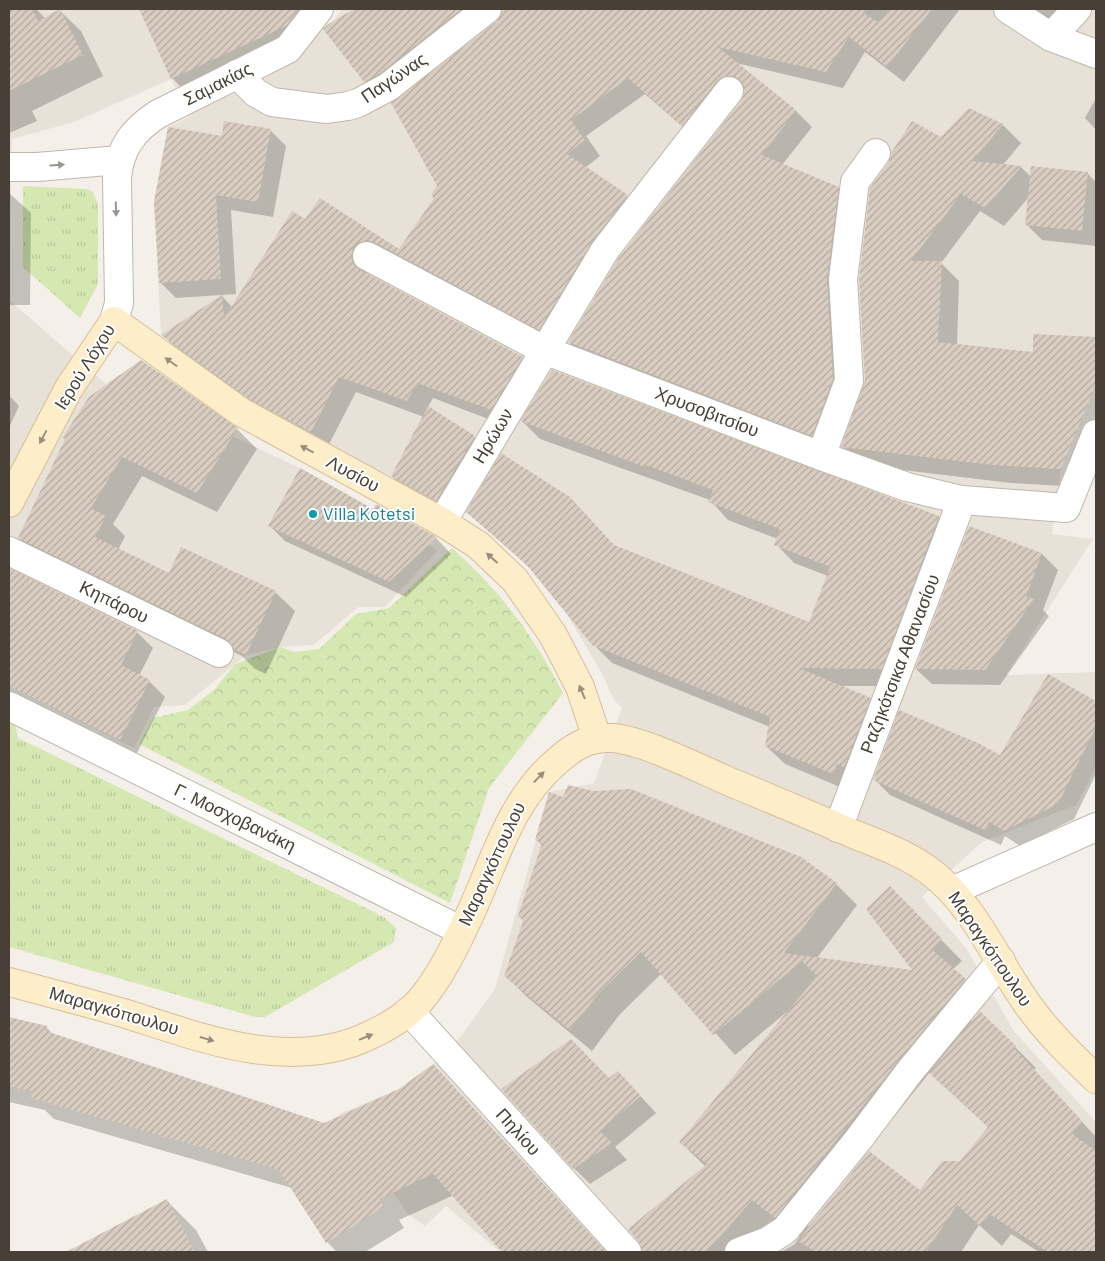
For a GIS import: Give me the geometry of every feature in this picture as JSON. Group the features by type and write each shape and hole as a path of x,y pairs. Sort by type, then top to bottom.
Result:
{"main road":[{"name":"Ιερού Λόχου","path":"9,503 69,388 114,321"},
{"name":"Λυσίου","path":"114,321 241,412 442,522 478,545 515,580 537,610 564,654 580,687 597,738"},
{"name":"Μαραγκόπουλου","path":"9,982 213,1040 278,1052 302,1052 352,1043 374,1033 409,1011 434,982 462,931 508,822 539,776 566,752 582,743 597,738 616,738 645,746 899,853 927,870 952,891 1001,961 1033,1012 1069,1054 1096,1078"}],"street":[{"name":"Σαμακίας","path":"119,160 130,138 145,122 288,50 319,9"},
{"name":"Παγώνας","path":"237,74 256,93 272,102 326,109 348,106 358,103 388,86 487,9"},
{"path":"1008,9 1051,37 1096,54"},
{"path":"1051,37 1077,9"},
{"name":"Ηρώων","path":"442,522 605,250 729,91"},
{"path":"821,456 849,381 842,280 855,182 876,153"},
{"path":"9,167 37,167 119,160"},
{"name":"Ιερού Λόχου","path":"114,321 119,303 116,193 119,160"},
{"name":"Χρυσοβιτσίου","path":"367,256 544,350 907,487 962,500 1066,508 1096,434"},
{"name":"Ραζηκότσικα Αθανασίου","path":"838,828 962,500"},
{"name":"Κηπάρου","path":"9,551 219,653"},
{"name":"Γ. Μοσχοβανάκη","path":"9,706 462,931"},
{"path":"952,891 1096,826"},
{"path":"739,1252 768,1241 785,1230 910,1071 1001,961"},
{"name":"Πηλίου","path":"409,1011 627,1252"}],"shaded area":[{"path":"9,9 297,9 302,19 325,31 342,9 1096,9 1096,382 1061,469 1052,534 1093,539 1006,675 1096,672 1096,767 1076,805 982,842 922,897 966,948 1014,1031 1096,1122 1096,1252 500,1252 446,1206 425,1226 408,1214 339,1114 399,1089 433,1064 462,1035 495,989 549,792 594,783 622,708 614,700 600,670 566,613 527,565 470,515 371,466 256,402 161,335 154,202 168,127 189,117 171,79 74,122 12,139 9,300"},
{"path":"9,300 106,384 136,364 232,436 300,468 411,530 437,551 385,607 358,607 314,645 281,647 246,655 185,705 154,707 134,748 9,686"}],"green space":[{"path":"23,186 87,189 93,192 98,205 98,284 80,318 23,267"},
{"path":"452,548 486,581 515,615 540,651 563,693 489,788 450,903 139,744 153,718 188,710 215,689 235,664 281,647 294,652 319,649 356,614 389,608"},
{"path":"9,720 15,723 18,738 384,917 396,928 394,942 265,1017 255,1017 9,947"}],"building":[{"path":"9,9 32,9 38,21 60,9 83,55 9,91"},
{"path":"139,9 299,9 286,26 171,79"},
{"path":"354,9 460,10 379,74 364,82 323,29"},
{"path":"502,9 866,9 863,13 878,22 889,9 932,9 887,67 849,37 826,72 718,47 796,110 762,155 839,187 827,280 833,379 812,436 568,342 618,259 741,101 744,94 744,86 739,79 732,76 724,76 717,81 682,126 628,78 571,120 585,140 567,154 628,195 592,242 539,330 374,242 366,240 358,243 353,248 351,257 354,265 360,270 523,357 491,410 417,383 407,401 339,377 311,432 249,399 161,335 222,295 224,318 292,211 305,219 320,198 399,249 434,198 431,195 437,186 391,103 497,21"},
{"path":"969,108 1003,124 973,161 1022,166 985,208 961,194 911,261 942,261 938,342 1033,352 1033,334 1096,337 1096,384 1061,469 992,465 841,447 865,380 859,280 870,188 889,162 891,153 912,121 941,137"},
{"path":"224,121 271,129 258,202 216,195 221,279 159,283 154,202 168,127 222,136"},
{"path":"1031,166 1088,172 1082,231 1025,225"},
{"path":"141,360 238,428 197,493 122,457 91,508 106,516 95,537 169,573 181,547 276,591 246,655 234,649 226,639 18,538 65,439 62,438 89,397"},
{"path":"552,370 939,516 882,669 799,668 871,698 844,767 837,764 833,774 765,746 770,717 592,645 527,565 466,512 501,453 570,497 614,545 809,622 830,567 774,545 780,529 708,502 713,490 520,421"},
{"path":"428,406 475,436 436,501 391,476"},
{"path":"300,468 373,509 376,504 437,537 389,582 268,526"},
{"path":"969,526 1042,553 1026,597 1034,599 985,670 915,669"},
{"path":"9,568 138,631 121,665 150,680 120,740 9,686"},
{"path":"1048,674 1096,701 1096,727 1058,804 1004,831 989,822 985,830 873,780 899,710 978,743 1000,755"},
{"path":"568,785 593,791 631,789 801,857 837,883 784,953 912,970 866,909 890,886 942,939 931,949 966,979 898,1061 775,1218 752,1200 707,1252 642,1252 639,1242 628,1229 707,1164 679,1142 817,976 802,961 713,1035 641,952 599,993 570,1030 504,976 523,921 518,916 542,843 535,840 549,792 563,797"},
{"path":"980,1011 1016,1046 1014,1048 1083,1122 1071,1133 1096,1151 1096,1252 1048,1252 989,1214 980,1226 957,1205 926,1252 815,1252 798,1241 869,1151 920,1190 942,1161 960,1161 988,1127 929,1073"},
{"path":"9,1017 47,1026 46,1031 324,1123 399,1089 433,1064 606,1252 502,1252 433,1174 379,1199 384,1207 326,1243 279,1170 31,1098 33,1092 9,1086"},
{"path":"571,1039 609,1078 618,1071 641,1096 600,1131 612,1143 573,1169 501,1089"},
{"path":"167,1199 195,1252 66,1252"}],"place":[{"name":"Villa Kotetsi","path":"313,514"}]}
